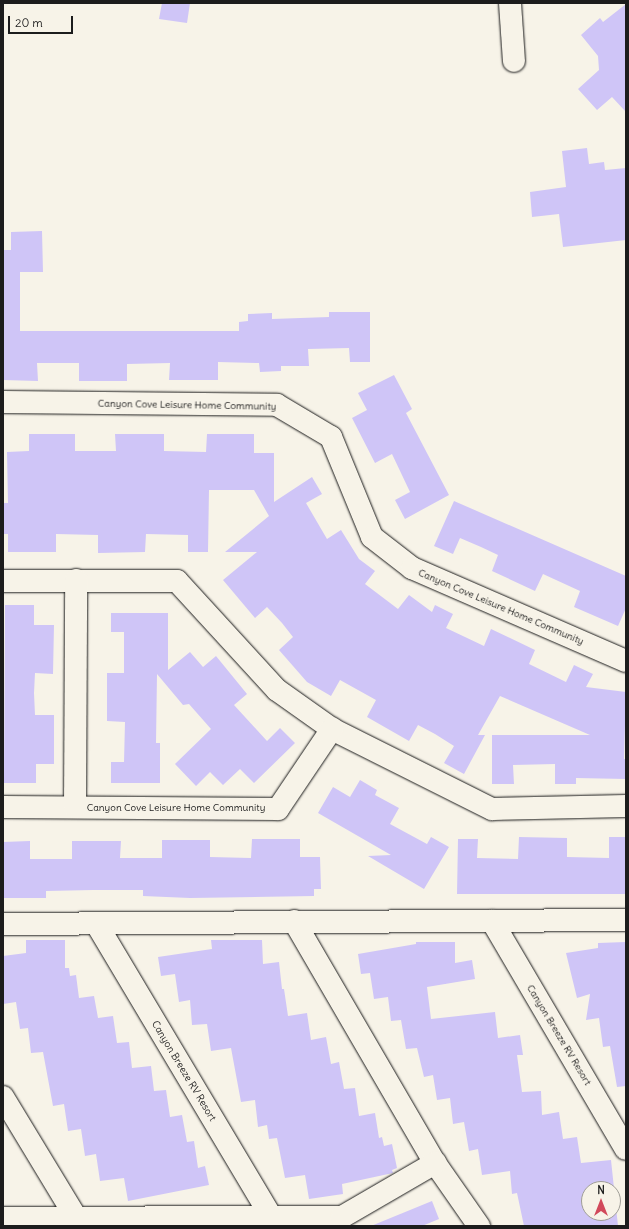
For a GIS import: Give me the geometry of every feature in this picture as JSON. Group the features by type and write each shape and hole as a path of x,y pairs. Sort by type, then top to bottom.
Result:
{"street":[{"path":"510,3 514,61"},
{"name":"Canyon Cove Leisure Home Community","path":"3,402 277,405 331,437 372,536 412,568 626,661"},
{"name":"Canyon Cove Leisure Home Community","path":"75,807 76,580"},
{"path":"3,581 177,581 277,690 332,729 492,809 626,806"},
{"name":"Canyon Cove Leisure Home Community","path":"3,807 278,809 332,729"},
{"path":"3,924 626,920"},
{"path":"294,921 435,1163 479,1226"},
{"name":"Canyon Breeze RV Resort","path":"492,921 626,1149"},
{"name":"Canyon Breeze RV Resort","path":"96,923 272,1218"},
{"path":"3,1097 75,1216"},
{"path":"3,1218 75,1216 272,1218 342,1217 435,1163"}],"building":[{"path":"162,3 190,3 187,23 159,19"},
{"path":"626,4 626,112 612,97 597,110 578,89 599,70 598,56 581,35 600,18 603,22"},
{"path":"587,148 589,164 604,162 605,170 626,168 626,240 563,247 559,214 532,217 530,192 566,187 562,151"},
{"path":"42,231 43,272 20,272 20,331 239,331 239,322 248,321 248,314 272,313 272,319 329,317 329,312 370,312 370,362 350,362 349,348 308,349 309,366 281,366 281,371 260,372 259,363 218,362 218,380 169,380 170,363 127,364 127,381 79,381 79,363 37,363 38,381 3,380 3,250 11,250 11,232"},
{"path":"394,375 412,409 406,413 449,495 405,519 395,500 410,492 392,454 375,463 352,418 367,410 358,393"},
{"path":"29,434 75,434 75,451 116,451 115,434 164,434 164,451 206,452 207,434 254,434 254,453 274,453 274,502 312,477 322,494 306,503 327,539 341,530 359,559 375,571 365,584 398,609 409,595 432,612 435,605 453,614 446,628 484,646 491,629 535,650 529,664 566,682 574,665 593,674 586,687 626,692 624,759 626,759 626,779 576,778 576,784 555,784 555,764 513,765 514,784 492,784 492,735 590,735 500,696 478,735 485,735 464,774 444,763 454,746 435,734 418,725 409,741 367,717 376,700 340,680 331,696 307,682 279,650 293,637 282,623 267,607 255,618 223,580 257,552 225,552 269,516 254,490 209,490 208,552 188,552 188,535 146,534 145,552 98,553 98,535 56,534 56,552 8,552 8,534 3,534 3,503 8,503 7,452 29,451"},
{"path":"454,501 626,576 626,608 618,626 574,607 580,591 543,574 535,591 492,571 498,555 481,547 460,538 453,554 434,546"},
{"path":"5,605 34,605 34,625 54,625 53,674 35,673 34,693 35,715 54,715 54,764 36,764 36,783 4,783"},
{"path":"111,613 168,613 168,670 190,652 203,667 216,656 247,694 234,705 267,741 280,728 295,743 254,783 240,769 223,785 210,772 196,786 175,764 211,729 189,704 183,705 157,674 156,743 160,743 160,783 111,783 111,762 124,762 125,722 107,721 107,673 124,673 124,632 111,632"},
{"path":"360,780 377,790 375,795 399,808 390,824 427,844 431,837 449,847 424,889 368,856 391,855 318,813 333,787 350,797"},
{"path":"519,837 567,838 567,857 609,858 609,837 626,837 625,894 457,894 458,839 478,839 477,858 518,859"},
{"path":"252,839 300,839 300,857 320,857 321,889 314,889 314,896 190,898 143,896 143,890 93,890 46,891 46,898 3,898 3,842 30,841 30,859 72,859 72,841 121,841 120,858 162,858 162,840 210,840 210,857 251,858"},
{"path":"26,940 65,940 65,968 69,968 70,976 76,975 79,998 94,996 98,1018 113,1016 117,1043 129,1042 132,1068 151,1066 154,1091 166,1090 170,1117 182,1115 187,1142 194,1141 198,1168 205,1166 209,1185 128,1201 124,1178 100,1181 96,1154 85,1156 81,1129 68,1131 64,1104 53,1106 43,1052 31,1053 28,1028 20,1029 16,1002 3,1004 3,956 26,953"},
{"path":"211,940 262,940 263,964 279,962 282,989 284,989 288,1016 307,1013 311,1040 326,1037 331,1064 339,1062 344,1089 355,1088 359,1116 375,1113 379,1138 382,1137 384,1146 392,1144 397,1168 392,1170 393,1173 342,1184 343,1194 309,1199 305,1175 285,1178 277,1138 269,1139 267,1125 258,1127 255,1100 241,1102 231,1048 211,1051 207,1024 192,1025 190,1000 179,1002 175,974 161,976 158,957 212,949"},
{"path":"416,942 455,942 455,963 472,960 475,979 427,987 431,1019 495,1012 498,1038 520,1035 523,1055 517,1055 522,1092 541,1091 542,1115 559,1112 563,1139 577,1137 581,1163 611,1160 613,1181 581,1181 581,1221 617,1221 618,1226 524,1226 517,1193 512,1194 510,1171 482,1175 478,1149 469,1151 464,1122 453,1124 450,1098 437,1100 433,1075 424,1077 417,1048 406,1049 401,1020 391,1021 388,997 374,999 370,973 361,974 358,954 416,944"},
{"path":"626,942 626,1086 617,1087 610,1046 603,1047 599,1018 586,1020 590,994 577,998 566,953 598,948 598,943"},
{"path":"432,1201 439,1219 422,1226 371,1226"}]}
